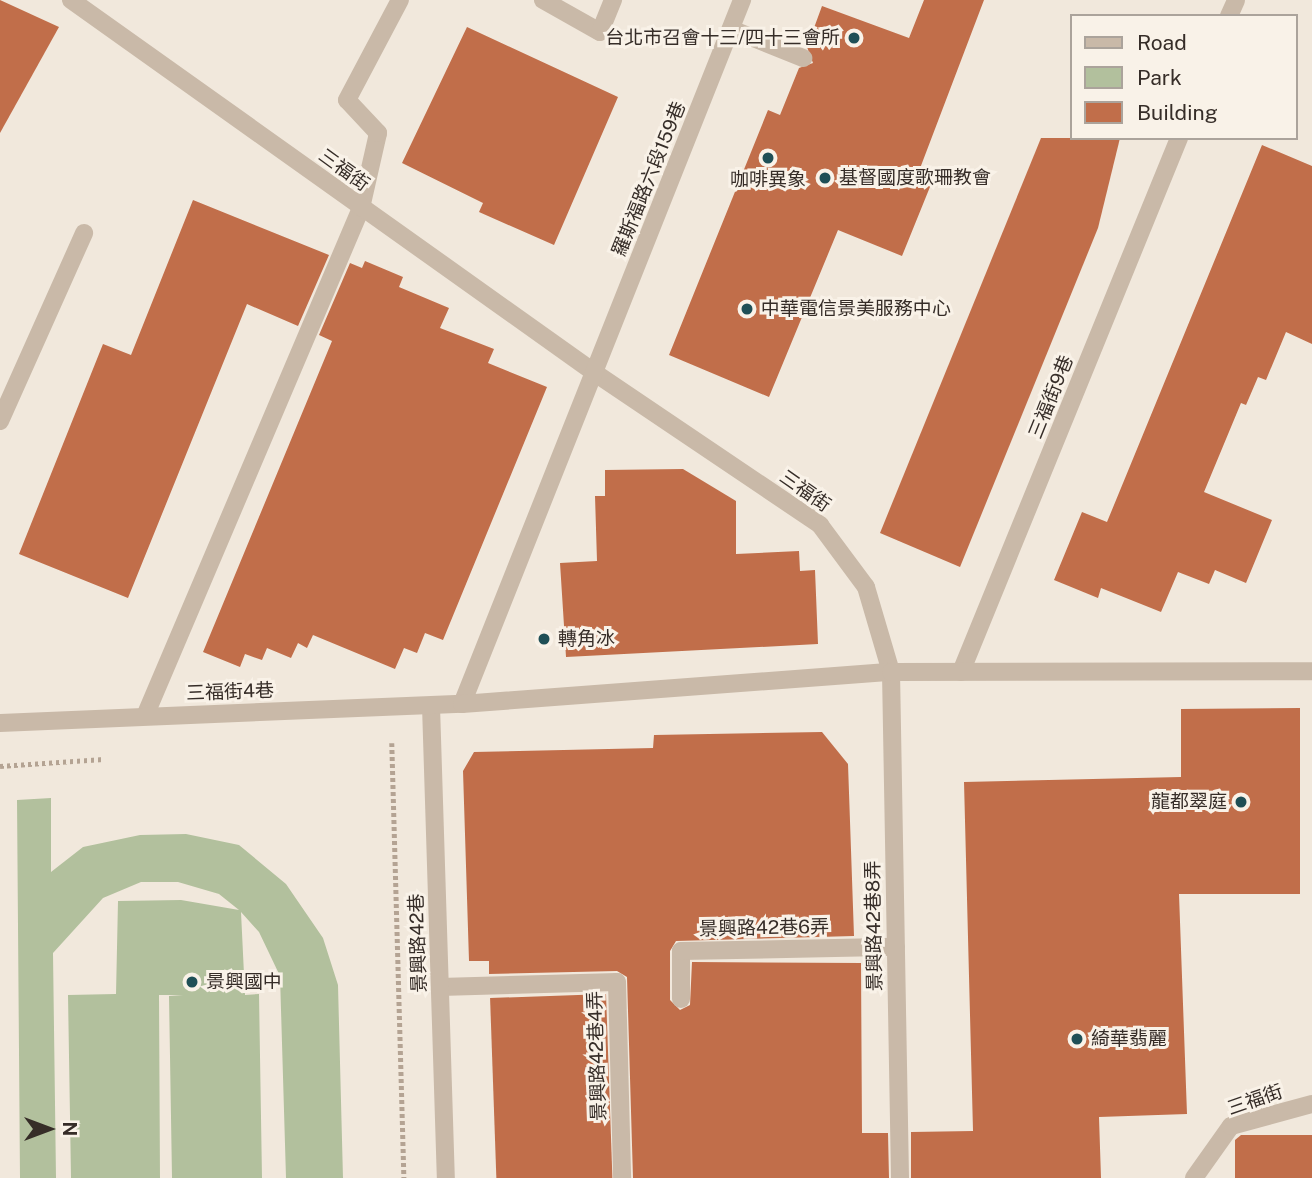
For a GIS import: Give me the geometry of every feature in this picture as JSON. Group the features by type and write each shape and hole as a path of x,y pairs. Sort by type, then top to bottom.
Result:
{"street":[{"name":"三福街","path":"71,0 594,373 820,525 866,587 891,673"},
{"path":"145,716 361,208 378,133 347,100 400,0"},
{"path":"543,0 600,32 613,0"},
{"name":"羅斯福路六段159巷","path":"594,373 742,0"},
{"path":"731,29 803,58"},
{"name":"三福街9巷","path":"961,672 1178,140"},
{"path":"0,421 84,233"},
{"path":"594,373 462,704 891,673 1312,671"},
{"name":"景興路42巷8弄","path":"891,673 900,1178"},
{"name":"三福街4巷","path":"0,723 462,704"},
{"name":"景興路42巷","path":"431,706 446,1178"},
{"name":"景興路42巷6弄","path":"681,999 681,951 896,947"},
{"name":"景興路42巷4弄","path":"440,987 617,982 622,1178"},
{"name":"三福街","path":"1194,1178 1231,1126 1312,1104"}],"path":[{"path":"390,708 404,1178"}],"green space":[{"path":"51,798 51,872 83,847 140,835 186,834 239,845 286,884 323,938 338,985 343,1178 286,1178 280,976 259,932 241,912 245,995 259,994 262,1178 172,1178 169,996 183,995 159,995 160,1178 71,1178 68,995 116,994 118,901 181,900 239,910 219,894 178,882 141,882 103,898 53,953 56,1178 20,1178 17,800"}],"building":[{"path":"0,0 59,27 0,133"},
{"path":"924,0 984,0 919,171 934,177 902,256 838,230 769,397 669,355 768,110 780,115 799,68 813,63 807,47 822,6 909,38"},
{"path":"467,27 618,97 554,245 479,212 483,203 402,163"},
{"path":"1041,138 1120,140 1098,228 960,567 880,533"},
{"path":"1262,145 1312,166 1312,344 1286,332 1266,380 1258,377 1246,405 1241,403 1204,492 1272,520 1246,583 1215,570 1209,584 1178,572 1161,612 1101,588 1098,598 1054,580 1082,512 1107,522"},
{"path":"193,200 329,255 298,326 247,304 128,598 19,554 103,344 131,355"},
{"path":"365,261 403,277 399,287 449,308 440,328 494,349 488,363 547,387 443,640 425,633 417,653 404,648 395,669 313,635 307,648 298,643 291,658 267,648 262,660 245,654 240,667 203,652 332,341 319,335 350,263 362,268"},
{"path":"683,469 736,501 736,554 799,551 800,571 815,570 818,644 566,657 560,563 597,561 595,496 605,496 605,470"},
{"path":"1300,708 1300,894 1179,894 1187,1114 1099,1117 1101,1178 911,1178 911,1132 973,1131 964,782 1181,777 1181,709"},
{"path":"822,732 848,764 854,936 676,941 670,951 670,1000 680,1010 690,1005 692,962 861,963 862,1133 888,1133 889,1178 633,1178 627,977 617,971 489,974 489,961 469,961 463,771 474,752 653,748 654,735"},
{"path":"606,994 612,1178 496,1178 490,998"},
{"path":"1241,1135 1312,1135 1312,1178 1235,1178 1235,1140"}],"place":[{"name":"台北市召會十三/四十三會所","path":"854,38"},
{"name":"咖啡異象","path":"768,158"},
{"name":"基督國度歌珊教會","path":"825,178"},
{"name":"中華電信景美服務中心","path":"747,309"},
{"name":"轉角冰","path":"544,639"},
{"name":"龍都翠庭","path":"1241,802"},
{"name":"景興國中","path":"192,982"},
{"name":"綺華翡麗","path":"1077,1039"}]}
